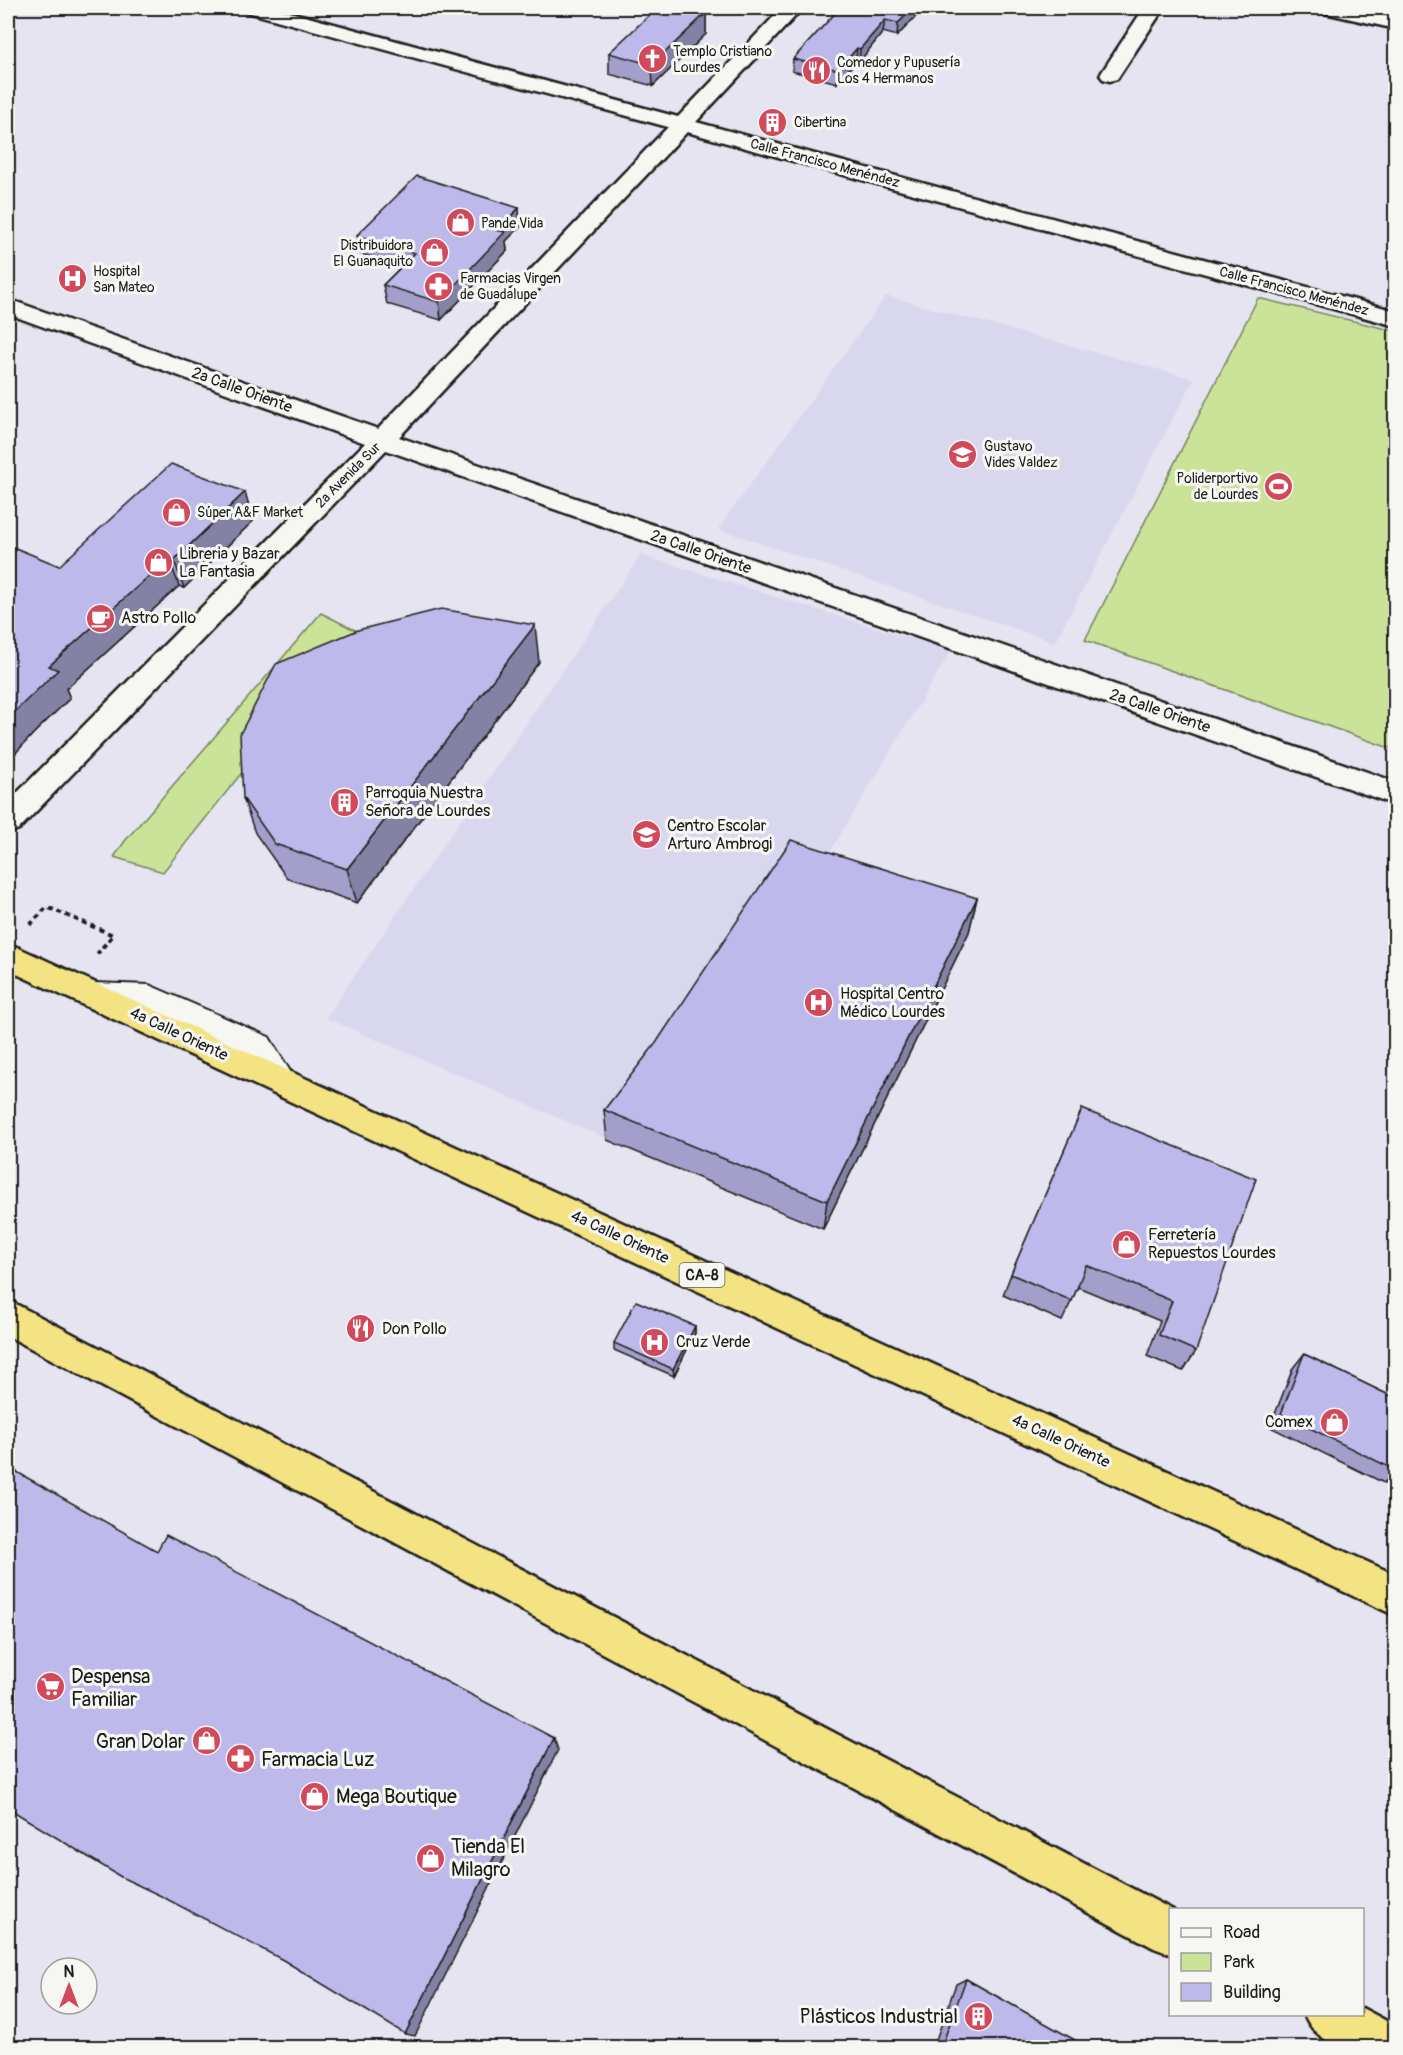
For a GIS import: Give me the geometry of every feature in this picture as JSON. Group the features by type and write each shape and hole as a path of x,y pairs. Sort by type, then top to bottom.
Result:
{"highway":[{"name":"4a Calle Oriente","path":"8,956 1395,1596"},
{"path":"8,1317 1169,1931"},
{"path":"1331,2016 1389,2048"}],"street":[{"name":"Calle Francisco Menéndez","path":"254,8 1395,319"},
{"name":"2a Avenida Sur","path":"8,821 382,441 793,8"},
{"path":"1110,75 1154,8"},
{"path":"1327,8 1395,22"},
{"name":"2a Calle Oriente","path":"8,306 382,441 1395,794"}],"path":[{"path":"43,912 47,907 113,934"}],"shaded area":[{"name":"Gustavo Vides Valdez","path":"886,296 1194,379 1055,642 718,529"},
{"name":"Centro Escolar Arturo Ambrogi","path":"641,555 951,651 647,1156 326,1018"}],"green space":[{"name":"Poliderportivo de Lourdes","path":"1258,298 1395,331 1395,750 1085,640"},
{"path":"321,613 355,630 163,872 114,857 125,841"}],"building":[{"path":"657,8 684,8 706,13 652,65 609,53"},
{"path":"840,8 914,8 898,23 885,20 838,70 793,59"},
{"path":"417,176 519,208 496,230 505,232 439,302 383,285 415,253 357,235"},
{"path":"171,464 245,492 174,560 169,558 49,666 58,670 8,718 8,545 59,566"},
{"name":"Parroquia Nuestra Señora de Lourdes","path":"441,609 535,625 347,869 275,844 243,798 240,734 276,664 358,630"},
{"name":"Hospital Centro Médico Lourdes","path":"791,840 977,898 827,1201 604,1110 656,1043"},
{"name":"Ferretería Repuestos Lourdes","path":"1082,1109 1256,1179 1196,1351 1159,1335 1172,1301 1086,1265 1072,1301 1011,1274"},
{"name":"Cruz Verde","path":"636,1301 695,1326 673,1369 614,1343"},
{"name":"Comex","path":"1304,1354 1395,1398 1395,1470 1281,1414"},
{"path":"8,1467 157,1551 166,1535 554,1738 405,2034 283,1960 121,1877 8,1808"},
{"name":"Plásticos Industrial","path":"966,1979 1089,2048 941,2048"}],"place":[{"name":"Templo Cristiano Lourdes","path":"652,59"},
{"name":"Comedor y Pupusería Los 4 Hermanos","path":"816,70"},
{"name":"Cibertina","path":"773,122"},
{"name":"Pande Vida","path":"460,223"},
{"name":"Distribuidora El Guanaquito","path":"434,253"},
{"name":"Hospital San Mateo","path":"72,279"},
{"name":"Farmacias Virgen de Guadalupe","path":"439,286"},
{"name":"Gustavo Vides Valdez","path":"963,454"},
{"name":"Poliderportivo de Lourdes","path":"1279,486"},
{"name":"Súper A&F Market","path":"176,512"},
{"name":"Libreria y Bazar La Fantasia","path":"158,563"},
{"name":"Astro Pollo","path":"100,618"},
{"name":"Parroquia Nuestra Señora de Lourdes","path":"344,802"},
{"name":"Centro Escolar Arturo Ambrogi","path":"646,835"},
{"name":"Hospital Centro Médico Lourdes","path":"819,1003"},
{"name":"Ferretería Repuestos Lourdes","path":"1127,1244"},
{"name":"Don Pollo","path":"361,1329"},
{"name":"Cruz Verde","path":"655,1342"},
{"name":"Comex","path":"1334,1422"},
{"name":"Despensa Familiar","path":"50,1687"},
{"name":"Gran Dolar","path":"206,1741"},
{"name":"Farmacia Luz","path":"240,1759"},
{"name":"Mega Boutique","path":"315,1796"},
{"name":"Tienda El Milagro","path":"430,1858"},
{"name":"Plásticos Industrial","path":"979,2016"}]}
